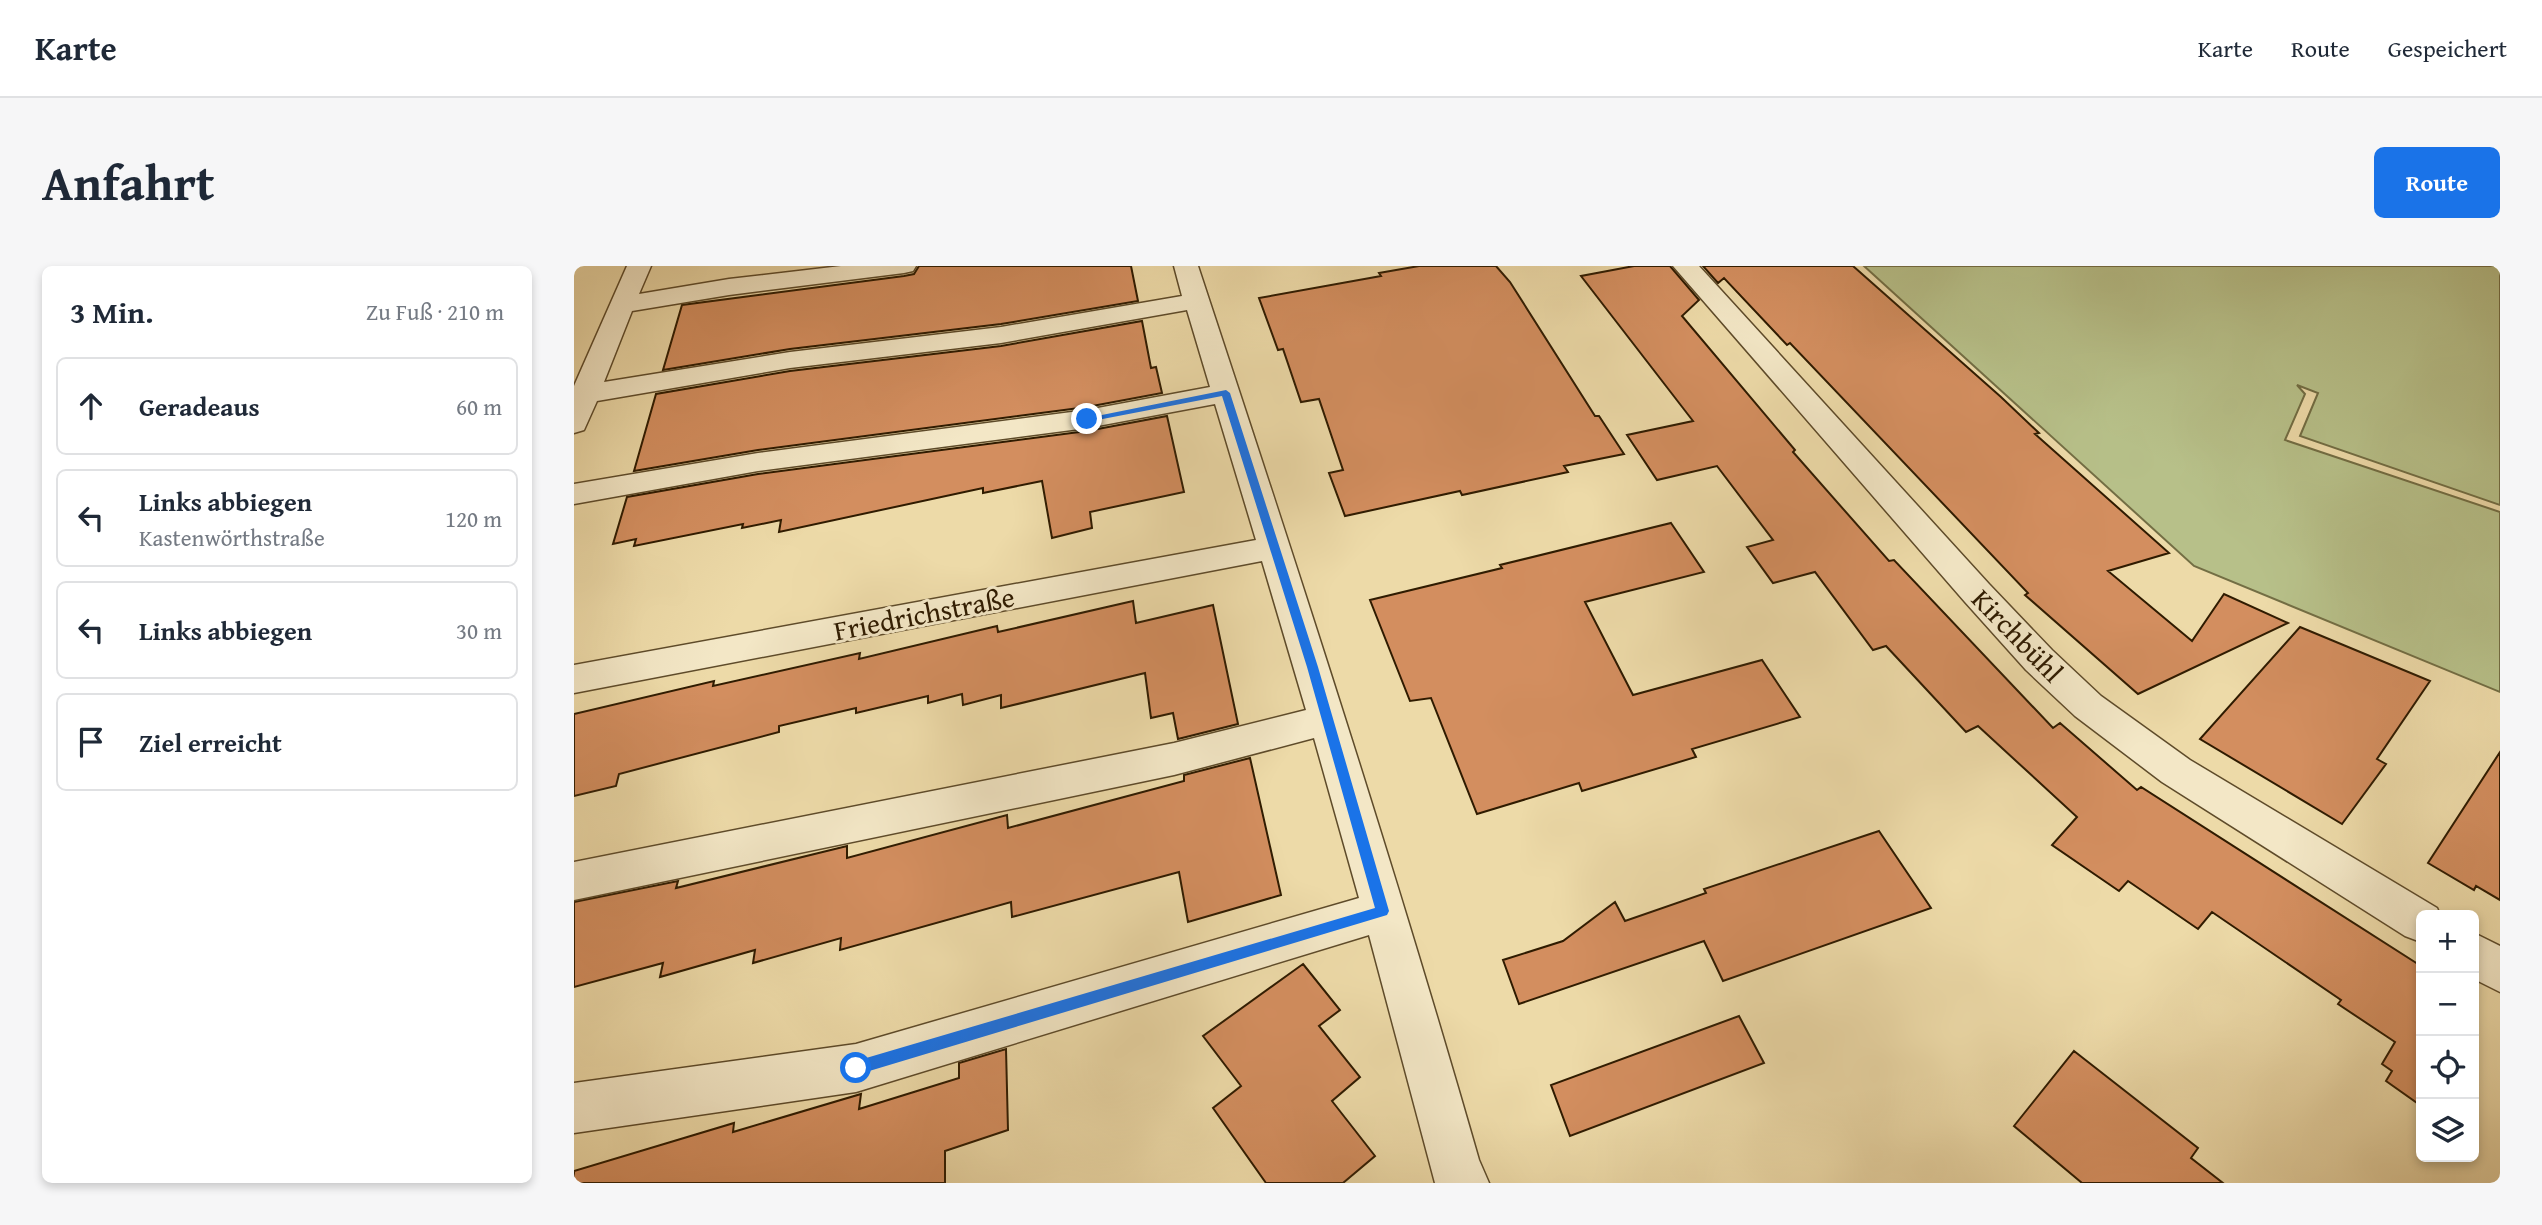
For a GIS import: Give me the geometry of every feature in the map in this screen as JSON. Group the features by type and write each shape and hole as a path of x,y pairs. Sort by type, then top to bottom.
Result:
{"street":[{"path":"574,424 605,342 639,266"},
{"path":"622,305 729,287 904,266"},
{"name":"Kirchbühl","path":"1685,266 1977,593 2039,660 2088,706 2176,771 2416,919"},
{"path":"586,394 790,360 1001,335 1191,283 1328,720 1456,1170 1463,1183"},
{"path":"574,348 605,342"},
{"path":"574,494 758,461 1087,419 1226,393"},
{"name":"Friedrichstraße","path":"574,679 1274,548"},
{"path":"574,881 1174,759 1328,720"},
{"path":"574,1108 856,1068 1383,911"},
{"path":"2479,957 2500,971"}],"green space":[{"path":"1864,266 2500,266 2500,505 2300,436 2318,393 2297,385 2305,394 2285,440 2500,512 2500,692 2194,566"}],"building":[{"path":"919,266 1131,266 1138,301 1001,324 790,349 663,370 682,305 904,276 914,274"},
{"path":"1419,266 1496,266 1510,282 1595,416 1599,416 1624,454 1564,466 1568,472 1462,495 1460,491 1345,516 1329,473 1343,470 1319,399 1301,402 1283,349 1278,350 1259,298 1381,276 1379,273"},
{"path":"1634,266 1670,266 1699,300 1682,316 1795,450 1793,452 1889,561 1894,560 2053,728 2060,723 2137,790 2141,787 2416,963 2416,1102 2386,1081 2392,1071 2382,1064 2395,1042 2338,1004 2341,1000 2212,912 2198,929 2128,881 2119,891 2052,845 2077,817 1978,726 1966,732 1886,646 1873,650 1815,572 1773,583 1747,547 1773,540 1717,466 1657,480 1627,435 1693,421 1581,276"},
{"path":"1703,266 1853,266 2001,397 2039,433 2035,434 2169,553 2108,571 2192,641 2224,594 2288,623 2138,694 2025,595 2028,593 1790,343 1787,345 1724,278 1718,283"},
{"path":"1142,321 1151,368 1156,367 1162,393 1087,407 758,450 634,471 656,394 790,371 1001,346"},
{"path":"1167,416 1184,492 1090,512 1092,528 1052,538 1042,481 983,493 983,488 779,532 781,520 742,528 743,524 634,546 636,539 613,544 627,497 758,474 1087,431"},
{"path":"1671,523 1704,572 1585,602 1633,695 1762,660 1800,717 1692,749 1696,757 1582,791 1579,783 1477,814 1431,698 1410,701 1370,600"},
{"path":"1133,601 1136,623 1213,605 1238,724 1178,739 1173,713 1151,718 1145,673 1001,708 1001,695 963,705 962,694 928,703 928,696 856,713 856,708 779,726 779,732 619,774 616,786 574,796 574,714 714,681 713,686 860,653 859,659 997,626 998,632"},
{"path":"2300,627 2430,681 2377,759 2386,764 2342,824 2200,739"},
{"path":"2500,752 2500,900 2476,886 2474,890 2428,863"},
{"path":"1250,758 1281,895 1188,922 1179,872 1012,917 1011,902 840,950 841,938 753,963 755,950 660,977 663,963 574,987 574,902 678,881 676,888 847,846 847,858 1007,815 1008,828 1184,781 1184,775"},
{"path":"1879,831 1931,908 1723,981 1704,941 1519,1004 1503,960 1563,941 1615,902 1625,921 1706,893 1704,889"},
{"path":"1303,964 1340,1010 1319,1026 1360,1077 1332,1101 1375,1156 1343,1183 1266,1183 1213,1108 1241,1086 1203,1036"},
{"path":"1739,1016 1764,1063 1570,1136 1551,1085"},
{"path":"1006,1049 1008,1130 945,1151 945,1183 574,1183 574,1171 734,1123 733,1132 861,1094 859,1109 959,1078 959,1063"},
{"path":"2074,1051 2198,1148 2191,1158 2223,1183 2082,1183 2014,1126"}],"route":[{"path":"856,1068 1383,911 1312,667 1226,393 1087,419"}]}
